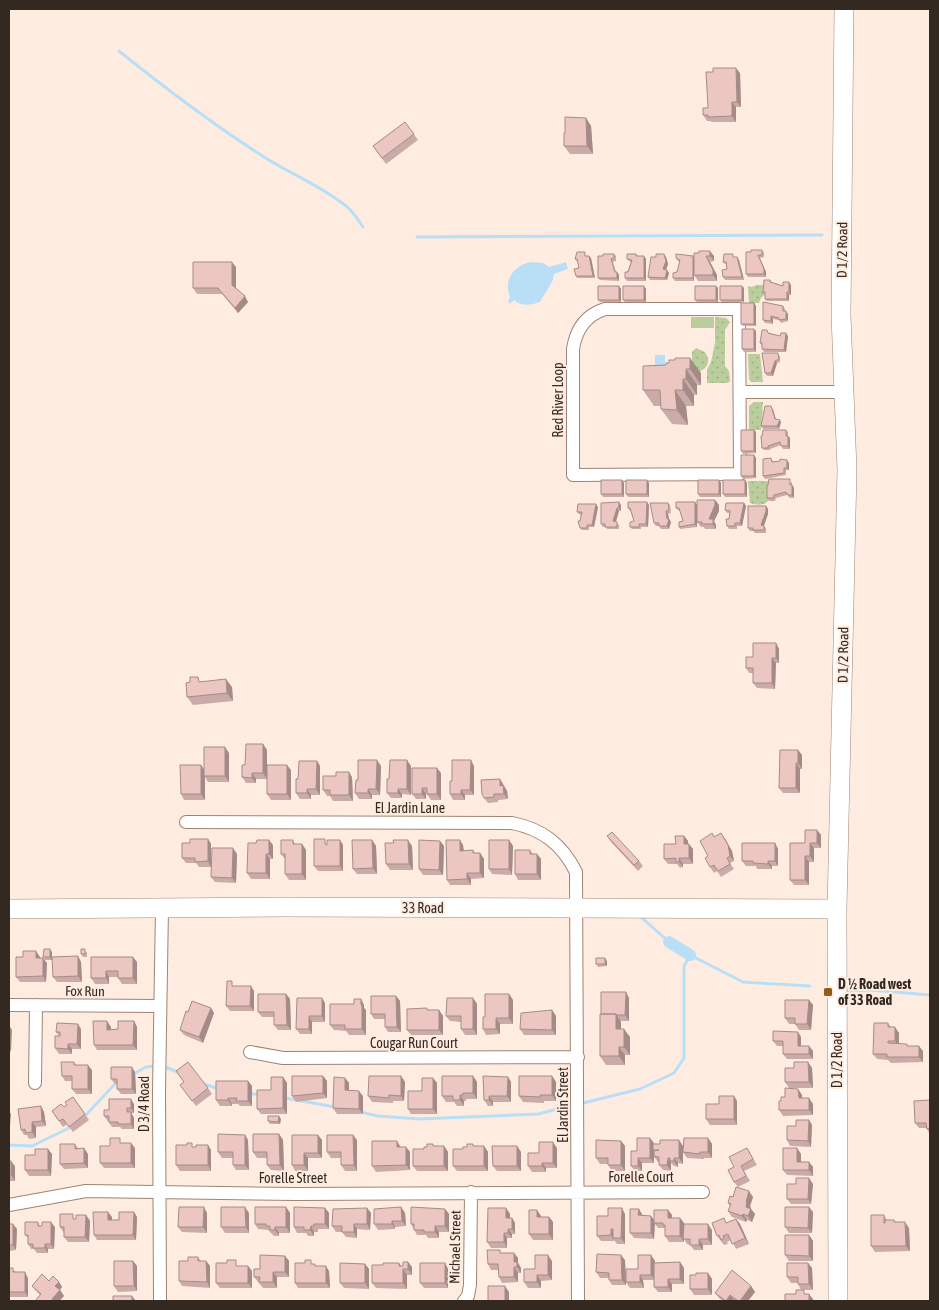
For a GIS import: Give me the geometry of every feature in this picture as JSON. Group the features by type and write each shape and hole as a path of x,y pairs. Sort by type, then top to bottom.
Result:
{"main road":[{"name":"D 1/2 Road","path":"838,1301 837,909 847,480 841,315 844,9"},
{"name":"33 Road","path":"9,909 292,907 837,909"}],"street":[{"name":"Red River Loop","path":"605,309 739,309 740,392 740,474 574,475 574,339 584,322 597,312 605,309"},
{"path":"740,392 844,392"},
{"name":"El Jardin Lane","path":"186,822 512,823 524,825 550,839 564,851 571,861 576,872 577,909"},
{"name":"D 3/4 Road","path":"160,1301 159,1193 162,908"},
{"name":"El Jardin Street","path":"577,909 578,1301"},
{"name":"Fox Run","path":"9,1005 160,1006"},
{"path":"35,1082 36,1005"},
{"name":"Cougar Run Court","path":"250,1052 283,1058 578,1058"},
{"name":"Forelle Street","path":"9,1205 86,1191 159,1193 579,1192"},
{"name":"Michael Street","path":"464,1301 468,1296 470,1285 471,1192"},
{"name":"Forelle Court","path":"579,1192 702,1192"}],"green space":[{"path":"765,285 765,294 759,303 749,303 748,286"},
{"path":"691,317 714,317 714,328 691,328"},
{"path":"715,317 726,318 730,322 725,330 725,366 729,371 730,381 728,383 707,383 707,370 711,362 715,343"},
{"path":"696,348 705,352 708,363 701,371 696,372 692,368 692,352"},
{"path":"748,354 760,354 763,382 751,382 749,379"},
{"path":"754,402 763,402 761,430 749,430 749,406"},
{"path":"748,481 768,481 768,501 766,503 760,505 750,503"}],"water":[{"path":"531,262 543,263 549,267 566,262 568,269 554,274 553,280 540,302 530,305 514,300 510,304 508,301 510,297 508,291 509,279 520,266"},
{"path":"655,355 665,355 665,376 655,376"}],"building":[{"path":"713,68 736,68 737,102 732,102 732,116 708,117 708,115 703,115 703,108 708,108 706,72 713,72"},
{"path":"565,117 586,118 587,146 564,146"},
{"path":"405,122 414,134 382,158 373,146"},
{"path":"751,250 762,250 762,255 758,255 764,269 764,274 746,274 746,252 751,252"},
{"path":"699,251 710,251 710,256 706,256 713,270 713,275 694,275 694,253 699,253"},
{"path":"577,252 585,252 585,256 589,256 593,276 576,276 574,269 579,268 577,259 575,259"},
{"path":"603,254 614,254 614,258 611,259 615,272 617,272 617,278 598,278 598,256 603,256"},
{"path":"627,254 644,256 644,278 625,278 625,272 628,272 632,260 627,259"},
{"path":"656,254 664,254 666,261 663,269 667,270 665,278 648,277 651,257 656,257"},
{"path":"676,254 693,256 693,278 673,278 673,273 677,272 680,260 676,258"},
{"path":"724,254 733,254 733,257 737,257 742,277 723,277 722,270 727,269 726,262 723,262"},
{"path":"193,262 232,262 232,285 245,296 235,308 218,288 193,288"},
{"path":"764,280 770,280 770,282 783,286 783,282 789,282 787,299 765,299 765,292 763,292"},
{"path":"598,286 619,286 619,300 598,300"},
{"path":"623,286 644,286 644,300 623,300"},
{"path":"695,286 716,286 716,300 695,300"},
{"path":"720,286 742,286 742,300 720,300"},
{"path":"763,302 783,306 783,311 786,311 786,319 779,320 779,318 771,316 771,321 763,320"},
{"path":"741,303 754,303 754,324 741,324"},
{"path":"742,329 754,329 754,349 742,349"},
{"path":"762,330 767,330 768,333 780,336 781,333 786,333 784,350 762,349 762,343 760,343"},
{"path":"762,353 778,353 779,359 775,361 771,373 765,373"},
{"path":"675,358 690,358 690,369 686,369 686,379 683,379 683,390 675,390 677,410 661,409 660,390 643,390 643,366 666,365 666,363 669,363 669,360 675,360"},
{"path":"765,406 771,406 775,419 780,420 777,426 761,426"},
{"path":"741,430 754,430 754,451 741,451"},
{"path":"763,430 786,430 788,446 781,446 780,442 768,446 768,448 762,448 761,436"},
{"path":"741,455 754,455 754,476 741,476"},
{"path":"771,458 772,462 780,461 780,459 787,460 787,468 784,468 784,473 763,476 763,459"},
{"path":"769,479 790,479 792,495 788,495 786,492 774,495 773,498 767,498"},
{"path":"601,480 622,480 622,494 601,494"},
{"path":"626,480 647,480 647,494 626,494"},
{"path":"698,480 719,480 719,494 698,494"},
{"path":"723,480 745,480 745,494 723,494"},
{"path":"697,500 715,500 715,505 709,519 713,519 713,524 697,522"},
{"path":"619,502 619,508 617,508 613,521 617,522 617,527 605,527 605,524 601,524 601,503"},
{"path":"628,502 647,502 646,524 639,524 639,527 630,527 630,522 634,521 630,508 628,508"},
{"path":"676,502 695,502 695,524 679,527 679,522 683,521 679,508 676,508"},
{"path":"650,503 668,503 669,510 666,511 667,519 669,519 667,526 659,526 659,523 654,523"},
{"path":"726,503 744,503 740,523 735,523 735,526 727,526 726,519 729,519 730,511 725,510"},
{"path":"578,504 596,504 592,525 587,525 587,528 580,528 578,521 580,521 582,512 577,512"},
{"path":"748,506 766,506 761,525 764,526 764,530 748,528"},
{"path":"753,643 776,643 776,658 772,658 772,683 753,683 753,668 746,668 746,657 753,657"},
{"path":"190,677 198,677 199,682 226,679 227,693 187,697 186,683 190,682"},
{"path":"246,744 263,744 263,773 252,773 252,778 242,777 242,765 245,765"},
{"path":"204,747 225,747 225,776 204,776"},
{"path":"780,750 798,750 796,788 779,788"},
{"path":"358,760 377,760 376,789 368,789 368,793 355,793 356,780 358,780"},
{"path":"390,760 407,760 407,789 398,789 398,793 387,793"},
{"path":"452,760 471,760 470,790 461,790 461,794 450,794"},
{"path":"299,761 317,761 316,789 307,789 307,793 296,793"},
{"path":"180,765 201,765 201,794 181,794"},
{"path":"267,765 287,765 287,794 267,794"},
{"path":"412,768 437,768 437,794 427,794 427,788 422,788 422,794 412,794"},
{"path":"336,772 349,772 349,795 330,795 330,790 323,790 323,776 336,776"},
{"path":"500,779 500,786 503,785 504,794 494,794 494,797 484,798 481,780"},
{"path":"805,830 817,830 817,843 810,843 810,856 805,856 805,880 790,880 790,843 805,843"},
{"path":"612,832 639,861 634,865 607,836"},
{"path":"712,833 714,837 721,833 728,845 730,856 727,858 730,864 718,871 714,865 710,867 705,858 708,856 700,841"},
{"path":"675,836 684,836 684,844 689,844 689,858 679,858 679,862 676,862 676,858 664,859 664,844 676,844"},
{"path":"190,839 208,839 208,861 195,862 195,858 182,858 182,843 190,843"},
{"path":"314,839 325,839 325,844 327,845 327,840 340,840 340,866 314,866"},
{"path":"257,840 269,840 269,854 266,854 266,873 247,873 248,843 256,843"},
{"path":"281,840 293,840 293,844 302,844 302,874 285,874 285,854 281,854"},
{"path":"352,840 372,840 373,868 353,869"},
{"path":"393,840 408,840 409,864 386,864 385,843 394,843"},
{"path":"419,840 440,841 439,870 419,869"},
{"path":"446,840 460,840 460,851 473,850 473,853 480,853 480,873 467,873 467,879 447,880"},
{"path":"489,840 509,840 509,869 489,869"},
{"path":"742,843 775,843 775,861 768,861 768,864 742,861"},
{"path":"212,848 233,848 232,878 211,877"},
{"path":"515,850 530,850 530,854 537,854 537,874 515,874"},
{"path":"44,949 50,949 50,957 43,957"},
{"path":"81,949 85,949 85,954 81,954"},
{"path":"23,951 36,951 36,958 43,958 43,976 16,977 16,957 23,957"},
{"path":"78,956 78,976 53,977 52,957"},
{"path":"91,957 133,957 133,978 118,978 118,971 106,971 106,978 91,978"},
{"path":"596,958 605,958 605,964 596,964"},
{"path":"227,981 232,981 232,986 251,986 250,1006 226,1006"},
{"path":"601,992 626,992 625,1015 601,1014"},
{"path":"258,994 286,994 287,1025 274,1025 274,1012 258,1012"},
{"path":"485,994 509,994 509,1018 496,1018 496,1029 483,1029"},
{"path":"371,996 396,996 397,1027 385,1027 385,1014 371,1014"},
{"path":"297,998 322,998 322,1016 309,1016 309,1029 296,1029"},
{"path":"447,998 473,998 473,1029 461,1029 461,1016 446,1016"},
{"path":"354,999 361,999 362,1029 345,1029 345,1025 330,1025 330,1004 354,1004"},
{"path":"785,1000 809,1000 807,1024 795,1024 795,1018 785,1018"},
{"path":"192,1001 211,1008 199,1037 180,1030 186,1011 188,1012"},
{"path":"427,1008 427,1010 439,1010 439,1030 407,1030 407,1009"},
{"path":"552,1010 552,1030 520,1029 521,1013"},
{"path":"600,1014 616,1014 616,1029 624,1029 624,1047 619,1047 619,1056 600,1056"},
{"path":"93,1021 107,1021 107,1030 118,1029 118,1021 134,1021 133,1045 94,1045"},
{"path":"57,1023 78,1024 77,1044 68,1044 68,1049 55,1048 55,1036 60,1036 60,1032 56,1032"},
{"path":"874,1023 888,1023 888,1027 895,1027 895,1041 888,1041 888,1043 919,1046 919,1057 887,1057 887,1054 873,1054"},
{"path":"773,1031 798,1032 798,1046 809,1046 809,1054 783,1054 783,1041 773,1041"},
{"path":"61,1062 74,1062 74,1065 88,1065 88,1089 72,1089 72,1076 62,1076"},
{"path":"188,1062 208,1088 192,1101 180,1085 184,1082 176,1071"},
{"path":"794,1062 808,1062 809,1082 785,1082 785,1068 794,1068"},
{"path":"111,1067 132,1067 132,1089 117,1089 117,1079 111,1079"},
{"path":"292,1076 323,1076 323,1093 292,1096"},
{"path":"369,1076 401,1076 401,1096 389,1095 389,1098 368,1096"},
{"path":"442,1076 473,1076 473,1093 463,1093 463,1095 460,1095 460,1100 453,1100 453,1096 442,1096"},
{"path":"483,1076 508,1077 507,1096 489,1096 489,1100 484,1100"},
{"path":"519,1076 552,1076 552,1095 540,1095 540,1097 519,1096"},
{"path":"271,1077 283,1077 283,1108 257,1109 257,1090 271,1090"},
{"path":"334,1077 345,1078 345,1090 359,1091 359,1109 333,1108"},
{"path":"422,1078 433,1078 433,1109 408,1109 408,1091 422,1091"},
{"path":"216,1081 248,1081 248,1101 236,1101 237,1098 216,1100"},
{"path":"785,1088 798,1089 799,1098 809,1098 809,1110 779,1110 779,1101 781,1101 781,1097 785,1097"},
{"path":"719,1096 734,1096 734,1119 706,1119 706,1104 719,1104"},
{"path":"73,1097 85,1114 69,1127 63,1119 59,1121 52,1111 61,1104 64,1107 67,1105 65,1102"},
{"path":"109,1099 131,1099 131,1108 127,1108 127,1112 131,1112 131,1124 109,1122 109,1116 104,1116 104,1110 109,1110"},
{"path":"930,1100 930,1128 927,1129 926,1123 915,1123 914,1101"},
{"path":"41,1106 42,1121 32,1122 32,1132 26,1133 25,1129 21,1130 18,1109"},
{"path":"268,1116 279,1116 278,1122 268,1121"},
{"path":"796,1120 809,1120 808,1141 787,1140 787,1126 796,1126"},
{"path":"218,1134 245,1135 245,1165 233,1165 233,1152 218,1152"},
{"path":"253,1134 279,1134 280,1165 267,1165 267,1152 253,1152"},
{"path":"292,1135 318,1135 318,1153 304,1153 304,1165 292,1165"},
{"path":"327,1135 353,1135 354,1165 341,1165 341,1152 327,1152"},
{"path":"110,1138 120,1138 120,1143 131,1143 131,1163 100,1163 100,1146 110,1146"},
{"path":"637,1138 650,1138 650,1158 638,1158 638,1166 631,1166 631,1151 637,1151"},
{"path":"684,1138 708,1138 708,1152 700,1152 700,1154 683,1152"},
{"path":"596,1140 621,1141 621,1165 608,1165 608,1158 596,1158"},
{"path":"660,1140 679,1140 679,1158 674,1158 674,1161 670,1161 670,1158 668,1158 667,1165 659,1165 659,1157 654,1156 654,1151 659,1150 653,1150 653,1144 660,1144"},
{"path":"372,1141 397,1141 397,1147 406,1147 406,1165 372,1166"},
{"path":"539,1142 553,1142 553,1163 542,1163 542,1166 528,1166 528,1153 539,1153"},
{"path":"187,1143 192,1143 192,1147 208,1145 208,1165 176,1165 176,1145 187,1145"},
{"path":"60,1144 75,1144 75,1149 84,1148 84,1163 60,1164"},
{"path":"427,1144 444,1146 444,1166 413,1166 413,1149 424,1149 424,1147 427,1147"},
{"path":"467,1144 484,1146 484,1166 453,1166 453,1149 463,1149 463,1147 467,1147"},
{"path":"492,1146 517,1146 517,1166 493,1166"},
{"path":"747,1148 753,1159 741,1166 746,1176 734,1182 728,1170 734,1167 729,1157"},
{"path":"783,1148 797,1148 797,1162 809,1162 809,1170 783,1170"},
{"path":"35,1149 48,1149 48,1170 25,1170 25,1155 35,1155"},
{"path":"9,1161 11,1161 11,1175 9,1175"},
{"path":"796,1178 809,1178 808,1199 787,1199 787,1184 796,1184"},
{"path":"736,1187 749,1191 746,1207 751,1209 748,1216 728,1211 731,1204 728,1203 730,1196 733,1197"},
{"path":"179,1207 204,1207 203,1227 178,1227"},
{"path":"221,1207 245,1207 246,1227 221,1227"},
{"path":"255,1207 286,1207 286,1227 275,1227 275,1230 270,1230 270,1226 266,1226 266,1224 255,1224"},
{"path":"294,1207 325,1208 325,1224 314,1224 310,1230 304,1230 304,1227 294,1227"},
{"path":"401,1207 402,1221 392,1221 392,1224 374,1224 374,1209"},
{"path":"411,1207 445,1209 445,1226 435,1226 435,1232 414,1230 414,1224 411,1224"},
{"path":"785,1207 809,1207 808,1228 785,1227"},
{"path":"367,1208 367,1224 354,1224 354,1232 342,1232 342,1226 332,1226 333,1209"},
{"path":"488,1208 506,1208 506,1218 512,1218 512,1229 508,1229 508,1233 504,1233 504,1242 487,1242"},
{"path":"608,1208 622,1208 621,1238 613,1238 613,1229 611,1229 611,1235 597,1236 597,1216 608,1216"},
{"path":"630,1209 639,1209 638,1215 651,1216 651,1233 630,1233"},
{"path":"529,1210 537,1210 537,1217 549,1217 549,1234 529,1234"},
{"path":"654,1210 668,1210 668,1218 680,1218 680,1236 665,1236 665,1225 663,1223 654,1223"},
{"path":"93,1212 108,1212 108,1220 119,1220 119,1212 134,1212 133,1235 94,1235"},
{"path":"60,1214 73,1214 73,1219 76,1219 76,1215 86,1215 85,1237 64,1237 64,1227 60,1227"},
{"path":"871,1215 884,1215 884,1223 885,1220 905,1222 906,1246 871,1246"},
{"path":"724,1218 726,1223 736,1219 745,1238 732,1244 728,1234 723,1236 724,1238 721,1240 719,1235 717,1236 712,1223"},
{"path":"25,1222 38,1222 38,1226 42,1226 42,1222 51,1222 51,1244 45,1244 45,1248 33,1248 33,1244 28,1244 28,1235 25,1235"},
{"path":"9,1224 13,1224 13,1245 9,1245"},
{"path":"684,1224 708,1224 708,1239 699,1239 699,1245 690,1245 690,1239 683,1239"},
{"path":"785,1235 809,1235 809,1256 785,1255"},
{"path":"487,1250 500,1250 500,1253 514,1253 514,1262 517,1262 517,1267 514,1267 514,1277 499,1277 498,1264 488,1264"},
{"path":"597,1254 621,1255 622,1280 609,1280 609,1273 596,1272"},
{"path":"260,1255 285,1256 285,1272 273,1272 273,1282 259,1282 260,1277 254,1277 254,1269 260,1269"},
{"path":"535,1255 548,1255 548,1275 537,1275 537,1282 524,1282 524,1269 535,1269"},
{"path":"638,1255 651,1255 651,1275 640,1275 640,1282 626,1282 626,1269 638,1269"},
{"path":"188,1257 198,1257 198,1261 206,1261 207,1282 179,1281 179,1261 188,1261"},
{"path":"227,1260 236,1260 236,1266 248,1266 248,1283 216,1283 216,1263 227,1263"},
{"path":"305,1260 311,1260 311,1264 315,1264 315,1266 326,1266 326,1283 295,1283 295,1263 305,1263"},
{"path":"114,1261 133,1261 134,1286 114,1286"},
{"path":"403,1262 408,1262 408,1269 403,1269 403,1283 372,1283 372,1265 399,1263 399,1266 403,1266"},
{"path":"680,1262 680,1279 668,1279 668,1287 654,1287 654,1263"},
{"path":"340,1263 365,1264 365,1283 340,1283"},
{"path":"420,1263 445,1263 445,1283 420,1283"},
{"path":"787,1263 808,1263 809,1284 798,1284 798,1277 787,1277"},
{"path":"9,1268 13,1268 13,1272 25,1272 25,1292 9,1292"},
{"path":"732,1270 751,1286 740,1301 730,1295 726,1301 715,1293"},
{"path":"696,1273 708,1273 708,1289 690,1289 690,1275 696,1275"},
{"path":"42,1274 49,1281 53,1276 59,1282 55,1286 60,1290 52,1299 53,1301 35,1301 41,1294 32,1286"},
{"path":"488,1286 505,1286 505,1301 488,1301"},
{"path":"796,1290 804,1290 804,1294 809,1294 809,1301 785,1301 785,1294 796,1294"},
{"path":"113,1296 132,1296 132,1301 113,1301"}],"waterway":[{"path":"119,51 188,105 242,143 315,185 346,206 363,227"},
{"path":"417,237 822,235"},
{"path":"642,918 669,942"},
{"path":"669,942 690,955"},
{"path":"579,1104 640,1089 674,1073 684,1058 684,966 690,955 743,982 810,986"},
{"path":"847,991 870,990 930,995"},
{"path":"132,1075 146,1067 157,1066"},
{"path":"163,1066 180,1073"},
{"path":"84,1117 118,1082"},
{"path":"204,1084 219,1089"},
{"path":"248,1093 261,1095"},
{"path":"285,1098 335,1107"},
{"path":"361,1112 378,1116 419,1119 538,1114 573,1105"},
{"path":"9,1145 32,1146 71,1127"}],"place":[{"name":"D ½ Road west of 33 Road","path":"828,992"}]}
